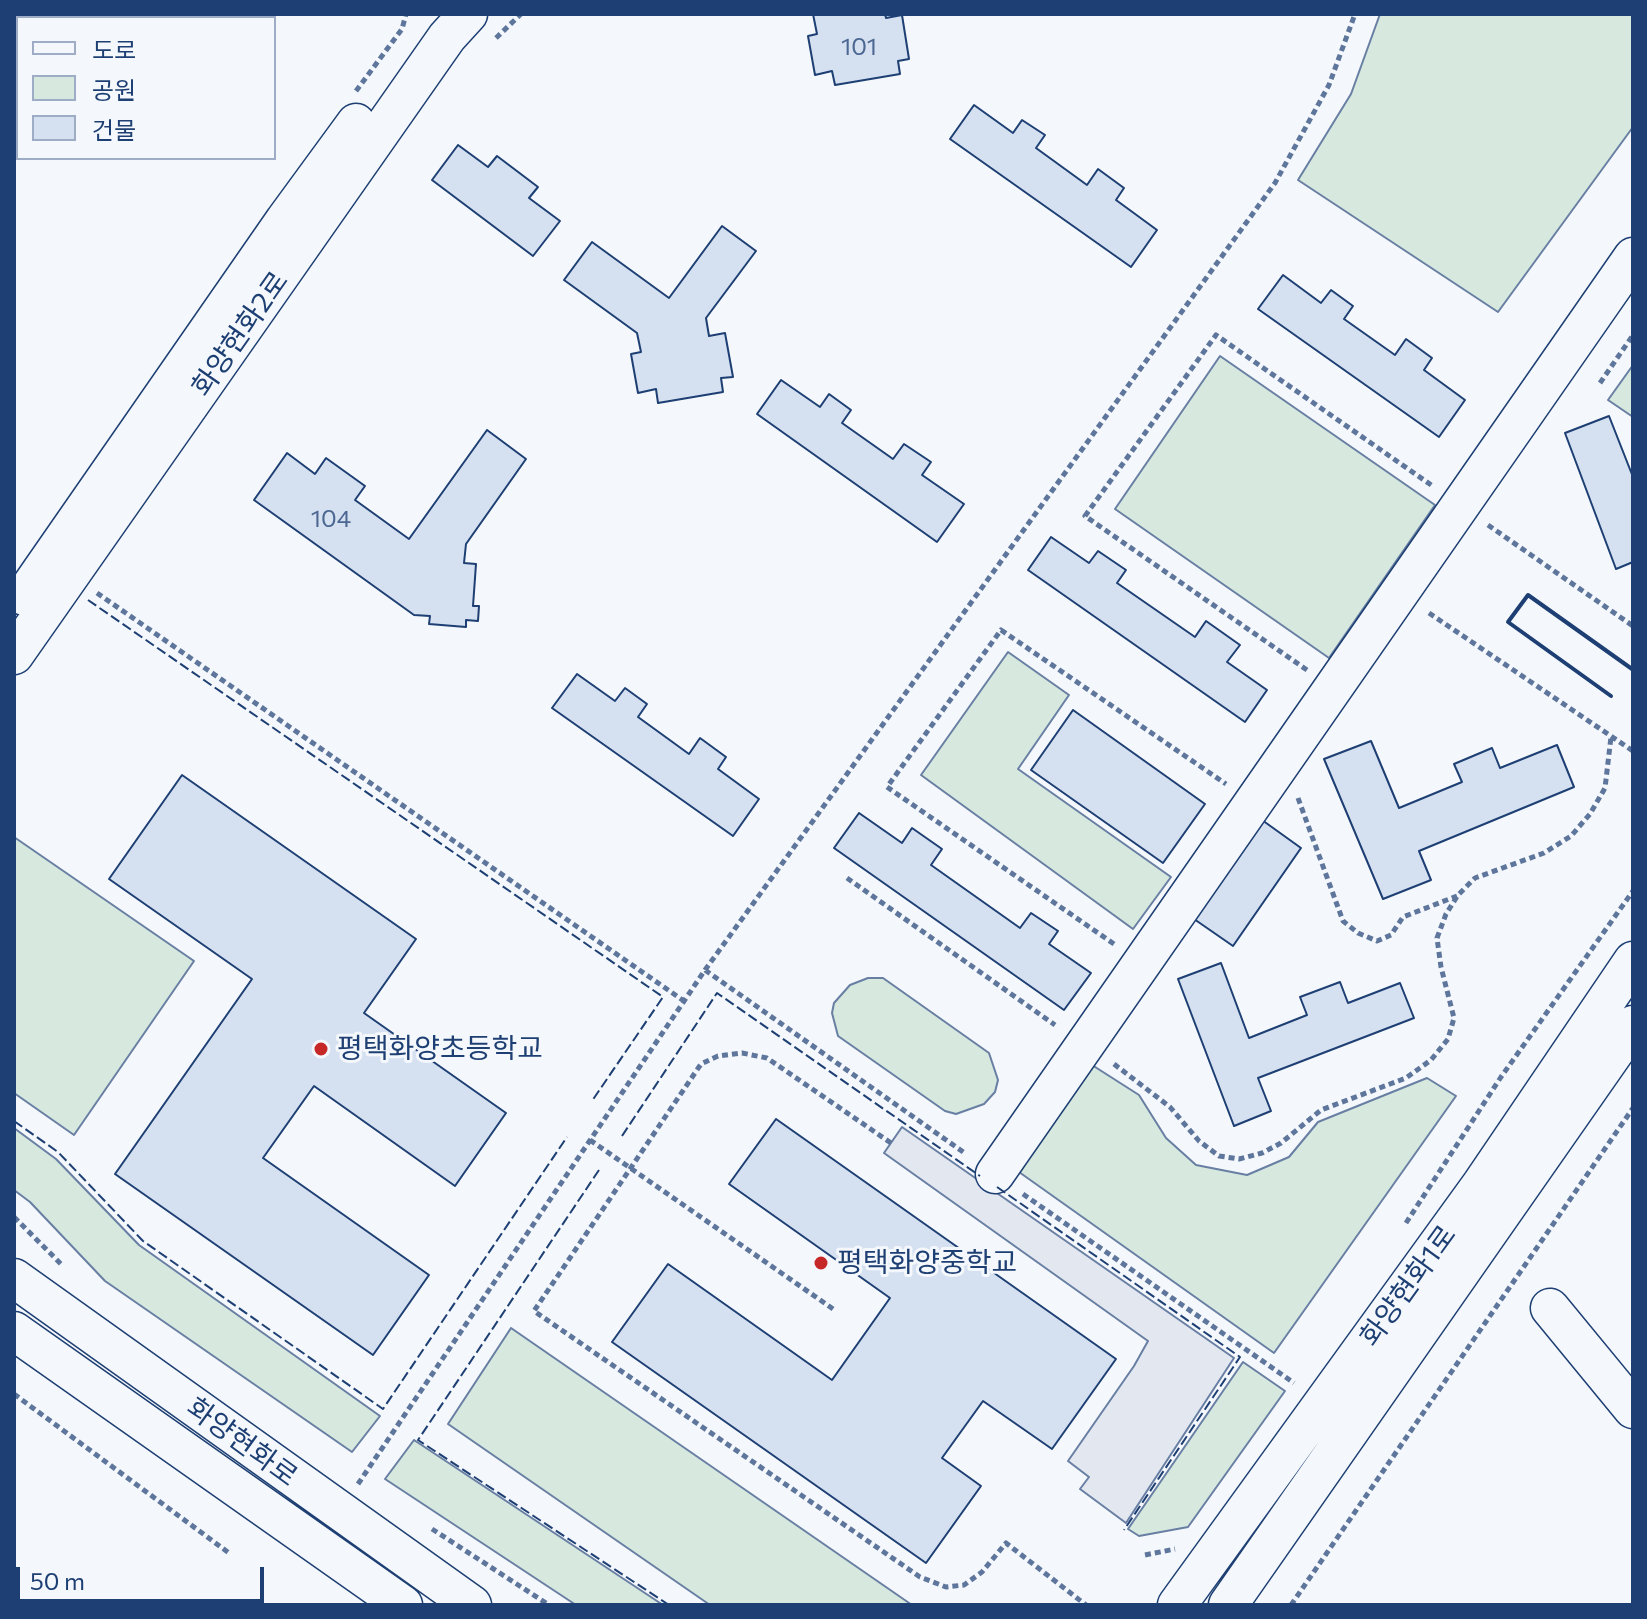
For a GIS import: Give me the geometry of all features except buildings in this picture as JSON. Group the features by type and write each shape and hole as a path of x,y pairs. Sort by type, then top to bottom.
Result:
{"street":[{"name":"화양현화2로","path":"14,610 285,220 436,14"},
{"name":"화양현화2로","path":"14,655 447,37 468,14"},
{"path":"995,1174 1633,257"},
{"name":"화양현화1로","path":"1177,1605 1481,1185 1633,961"},
{"name":"화양현화1로","path":"1228,1605 1633,1025"},
{"name":"화양현화로","path":"14,1278 472,1605"},
{"path":"1550,1308 1633,1409"},
{"path":"14,1331 403,1605"}],"path":[{"path":"360,1482 684,1001 1275,183 1329,85 1355,14"},
{"path":"1334,688 1085,516 1216,335 1633,626"},
{"path":"1600,383 1633,335"},
{"path":"88,587 684,1001"},
{"path":"1400,593 1633,751"},
{"path":"1141,963 887,787 1001,630 1253,803"},
{"path":"847,878 1117,1067 1170,1107 1199,1141 1219,1156 1239,1159 1262,1153 1281,1143 1321,1110 1406,1078 1431,1060 1448,1039 1454,1018 1437,938 1446,914 1458,895 1475,878 1544,853 1571,836 1590,814 1605,788 1611,737"},
{"path":"1284,760 1343,921 1358,933 1377,941 1391,935 1403,917 1458,895"},
{"path":"891,1143 767,1058 742,1053 718,1056 701,1064 534,1311 920,1577 946,1587 964,1585 982,1572 1006,1543 1086,1605"},
{"path":"1291,1605 1633,1108"},
{"path":"590,1140 836,1311"},
{"path":"14,1394 229,1553"},
{"path":"423,1523 549,1605"}],"green space":[{"path":"1380,14 1633,14 1633,127 1498,312 1298,180 1351,94"},
{"path":"1220,356 1435,505 1329,658 1115,509"},
{"path":"1633,365 1633,417 1608,400"},
{"path":"1008,652 1069,695 1018,769 1171,877 1133,929 921,775"},
{"path":"14,837 194,961 74,1135 14,1093"},
{"path":"868,978 883,978 989,1053 998,1080 995,1092 984,1104 956,1114 945,1111 838,1036 832,1013 834,1003 850,985"},
{"path":"1092,1065 1139,1095 1166,1138 1196,1165 1247,1175 1289,1157 1318,1122 1427,1078 1456,1096 1274,1353 1019,1172"},
{"path":"14,1128 56,1159 139,1245 380,1416 352,1452 105,1281 30,1202 14,1190"},
{"path":"511,1328 912,1605 710,1605 448,1424"},
{"path":"1243,1362 1285,1391 1188,1527 1139,1536 1128,1529"},
{"path":"414,1440 663,1605 576,1605 385,1479"}],"shaded area":[{"path":"902,1127 1234,1358 1126,1523 1080,1489 1089,1477 1068,1461 1148,1341 884,1153"}],"fence":[{"path":"88,600 663,997 592,1101"},
{"path":"622,1136 717,993 980,1176"},
{"path":"14,1121 58,1152 143,1241 383,1409 567,1137"},
{"path":"599,1170 418,1440 669,1605"},
{"path":"997,1187 1240,1357 1124,1530"}],"wall":[{"path":"1611,696 1508,622 1528,595 1632,669"}],"place":[{"name":"평택화양초등학교","path":"321,1049"},
{"name":"평택화양중학교","path":"821,1263"}]}
